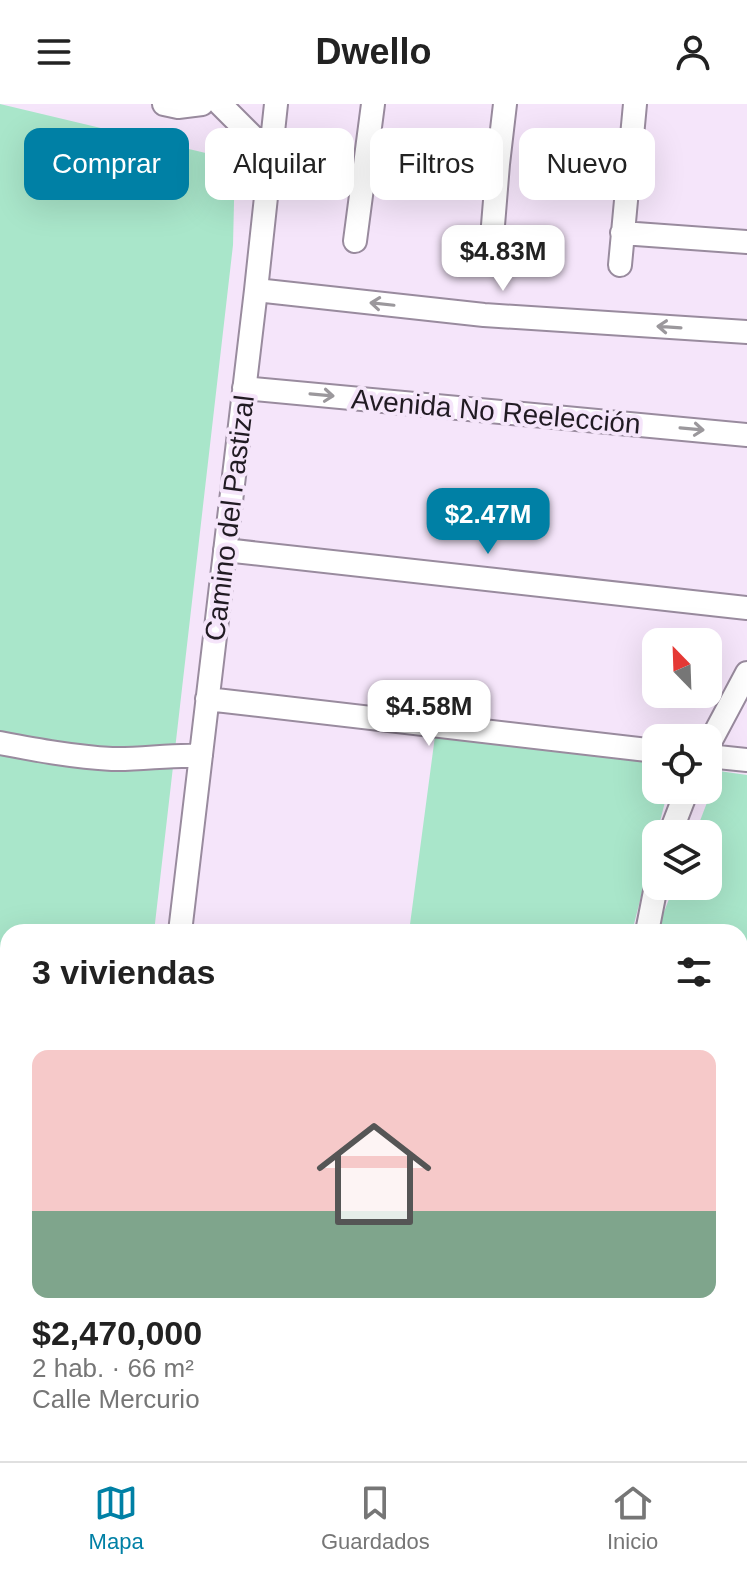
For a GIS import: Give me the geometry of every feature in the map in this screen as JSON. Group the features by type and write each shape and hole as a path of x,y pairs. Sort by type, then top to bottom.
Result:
{"street":[{"path":"164,104 178,107 202,104"},
{"path":"220,104 244,128"},
{"name":"Camino del Pastizal","path":"273,128 276,104"},
{"path":"355,241 373,104"},
{"path":"502,128 505,104"},
{"path":"620,265 635,104"},
{"name":"Camino del Pastizal","path":"181,924 265,200"},
{"path":"490,262 495,200"},
{"path":"622,233 747,242"},
{"path":"256,290 484,315 747,332"},
{"name":"Avenida No Reelección","path":"244,388 747,435"},
{"path":"225,550 747,608"},
{"path":"720,724 747,673"},
{"path":"207,699 642,749"},
{"path":"0,743 67,755 115,759 178,754 201,756"},
{"path":"722,757 747,760"},
{"path":"649,924 653,900"}],"green space":[{"path":"0,104 101,128 24,128 24,200 189,200 189,149 205,153 205,200 234,200 233,245 155,924 0,924"},
{"path":"435,736 642,760 642,804 664,804 660,820 642,820 642,893 634,924 410,924"},
{"path":"722,771 747,775 747,924 659,924 669,900 722,900 722,820 700,820 706,804 722,804"}]}
